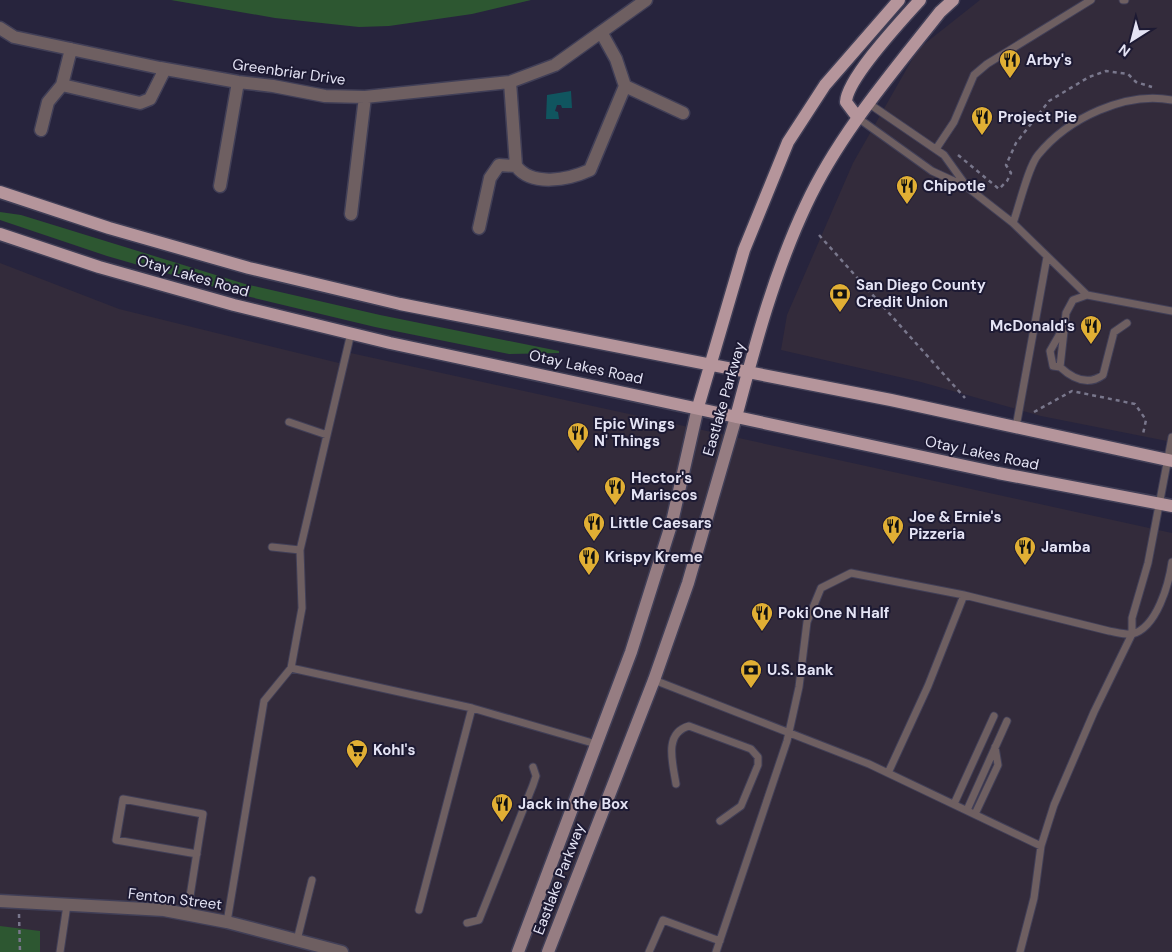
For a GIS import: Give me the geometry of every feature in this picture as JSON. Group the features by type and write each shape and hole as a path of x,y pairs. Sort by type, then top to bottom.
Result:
{"main road":[{"name":"Eastlake Parkway","path":"518,952 631,652 672,522 698,407 744,250 788,142 825,85 899,0"},
{"path":"858,118 846,102 850,86 880,46 920,0"},
{"name":"Eastlake Parkway","path":"548,952 654,680 688,583 773,284 806,204 868,103 940,12 953,0"},
{"name":"Otay Lakes Road","path":"0,192 109,228 249,268 400,304 748,371 1169,461"},
{"name":"Otay Lakes Road","path":"0,234 126,275 234,305 351,333 998,473 1172,506"}],"street":[{"name":"Greenbriar Drive","path":"0,28 14,37 165,70 273,86 325,96 365,97 510,82 555,65 646,0"},
{"path":"479,228 490,178 500,165 516,166 529,178 543,180 575,176 590,170 625,86 616,59 601,32"},
{"path":"41,130 48,102 62,85 71,49"},
{"path":"62,85 140,103 150,99 165,70"},
{"path":"220,186 238,82"},
{"path":"510,82 516,166"},
{"path":"625,86 683,113"},
{"path":"351,214 365,97"},
{"name":"Fenton Street","path":"0,901 164,910 227,922 295,946 342,952"}],"lane":[{"path":"936,149 954,122 974,75 986,64 1090,0"},
{"path":"1013,223 1037,156 1076,121 1116,104 1139,98 1172,100"},
{"path":"868,103 944,155 967,187"},
{"path":"858,118 935,173 967,187 1013,223 1087,295"},
{"path":"1016,427 1048,257"},
{"path":"1127,323 1114,332 1106,368 1103,375 1095,381 1088,382 1078,379 1060,367 1053,366 1050,351 1062,330 1066,313 1073,300 1087,295 1172,311"},
{"path":"1060,367 1064,344 1062,330"},
{"path":"227,922 264,701 291,668 302,608 300,550 351,333"},
{"path":"289,422 327,434"},
{"path":"1020,952 1034,898 1041,846 1054,805 1094,712 1132,634 1132,618 1148,563 1169,461 1172,437"},
{"path":"272,547 300,550"},
{"path":"716,952 790,732 799,687 806,622 821,588 852,573 964,595 1109,631 1132,634 1144,626 1155,614 1164,597 1172,562"},
{"path":"888,773 928,686 964,595"},
{"path":"291,668 472,708 596,744"},
{"path":"654,680 790,732 888,773 1041,846"},
{"path":"419,910 472,708"},
{"path":"954,804 994,716"},
{"path":"967,810 1007,721"},
{"path":"676,784 672,752 674,735 680,728 689,726 751,750 758,757 758,765 741,806 720,821"},
{"path":"975,814 998,765 995,747"},
{"path":"467,924 479,920 534,785 536,776 533,767"},
{"path":"187,914 197,854 203,814 123,799 116,840 197,854"},
{"path":"295,946 312,880"},
{"path":"60,952 68,904"},
{"path":"649,952 663,920 720,941"}],"path":[{"path":"957,154 999,189 1007,181 1011,173 1006,165 1016,143 1049,101 1089,77 1106,71 1128,74 1136,82 1154,88"},
{"path":"819,235 965,398"},
{"path":"1034,412 1072,391 1135,404 1146,420 1143,434"},
{"path":"19,902 18,934 20,952"}],"shaded area":[{"path":"171,0 531,0 472,14 389,26 359,27 275,18"},
{"path":"980,0 1172,0 1172,442 1041,416 921,382 781,350 787,315 853,163 918,49"},
{"path":"571,91 572,108 562,108 561,105 557,105 555,111 558,112 559,119 546,119 547,95"},
{"path":"0,212 21,215 245,284 380,315 559,351 559,353 509,354 375,327 242,295 107,256 0,220"},
{"path":"0,263 119,309 343,364 346,352 1172,533 1172,952 0,952"},
{"path":"0,926 40,931 40,952 0,952"}],"place":[{"name":"Arby's","path":"1010,79"},
{"name":"Project Pie","path":"982,136"},
{"name":"Chipotle","path":"907,205"},
{"name":"San Diego County Credit Union","path":"840,313"},
{"name":"McDonald's","path":"1091,345"},
{"name":"Epic Wings N' Things","path":"578,452"},
{"name":"Hector's Mariscos","path":"615,506"},
{"name":"Little Caesars","path":"594,542"},
{"name":"Joe & Ernie's Pizzeria","path":"893,545"},
{"name":"Jamba","path":"1025,566"},
{"name":"Krispy Kreme","path":"589,576"},
{"name":"Poki One N Half","path":"762,632"},
{"name":"U.S. Bank","path":"751,689"},
{"name":"Kohl's","path":"357,769"},
{"name":"Jack in the Box","path":"502,823"}]}
